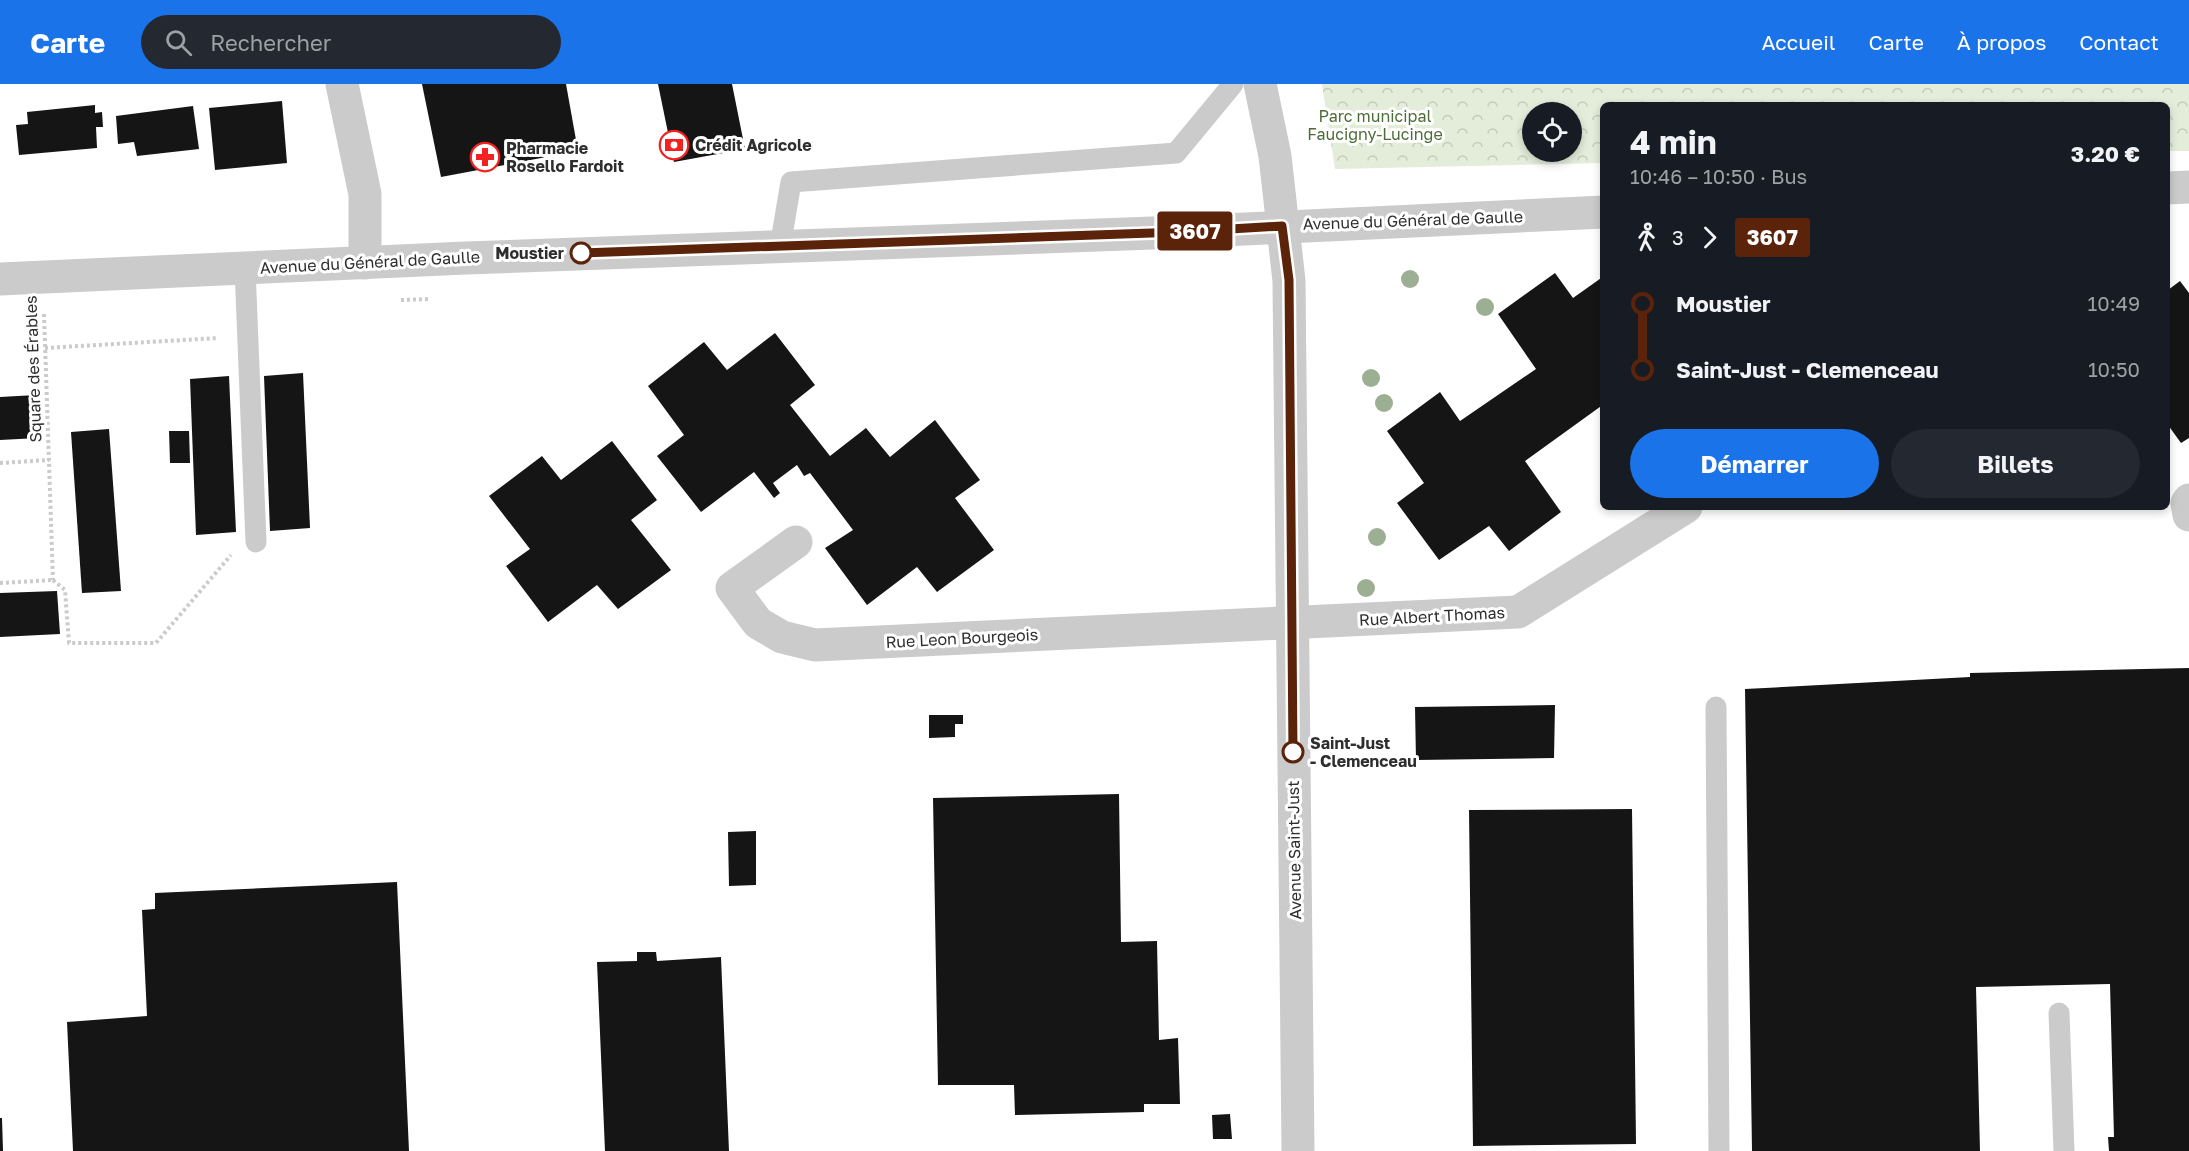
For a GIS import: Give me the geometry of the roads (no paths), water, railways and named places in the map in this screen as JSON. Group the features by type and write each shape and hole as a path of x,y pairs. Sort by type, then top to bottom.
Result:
{"street":[{"path":"342,84 364,194 365,263"},
{"name":"Avenue Saint-Just","path":"1260,84 1275,156 1289,280 1298,1151"},
{"path":"2170,188 2189,187"},
{"name":"Avenue du Général de Gaulle","path":"0,279 466,258 1180,232 1600,212"},
{"path":"2189,500 2187,503 2189,515"},
{"name":"Rue Albert Thomas","path":"1292,623 1518,612 1681,510"},
{"name":"Rue Leon Bourgeois","path":"796,542 732,588 758,622 782,636 814,645 1292,623"}],"lane":[{"path":"780,247 791,182 1176,153 1233,84"},
{"path":"245,268 256,542"},
{"path":"1716,707 1719,1151"},
{"path":"2059,1013 2064,1151"}],"place":[{"name":"Crédit Agricole","path":"674,145"},
{"name":"Pharmacie Rosello Fardoit","path":"485,157"},
{"name":"Moustier","path":"581,253"},
{"name":"Saint-Just - Clemenceau","path":"1293,752"}],"park label":[{"name":"Parc municipal Faucigny-Lucinge","path":"1375,125"}]}
